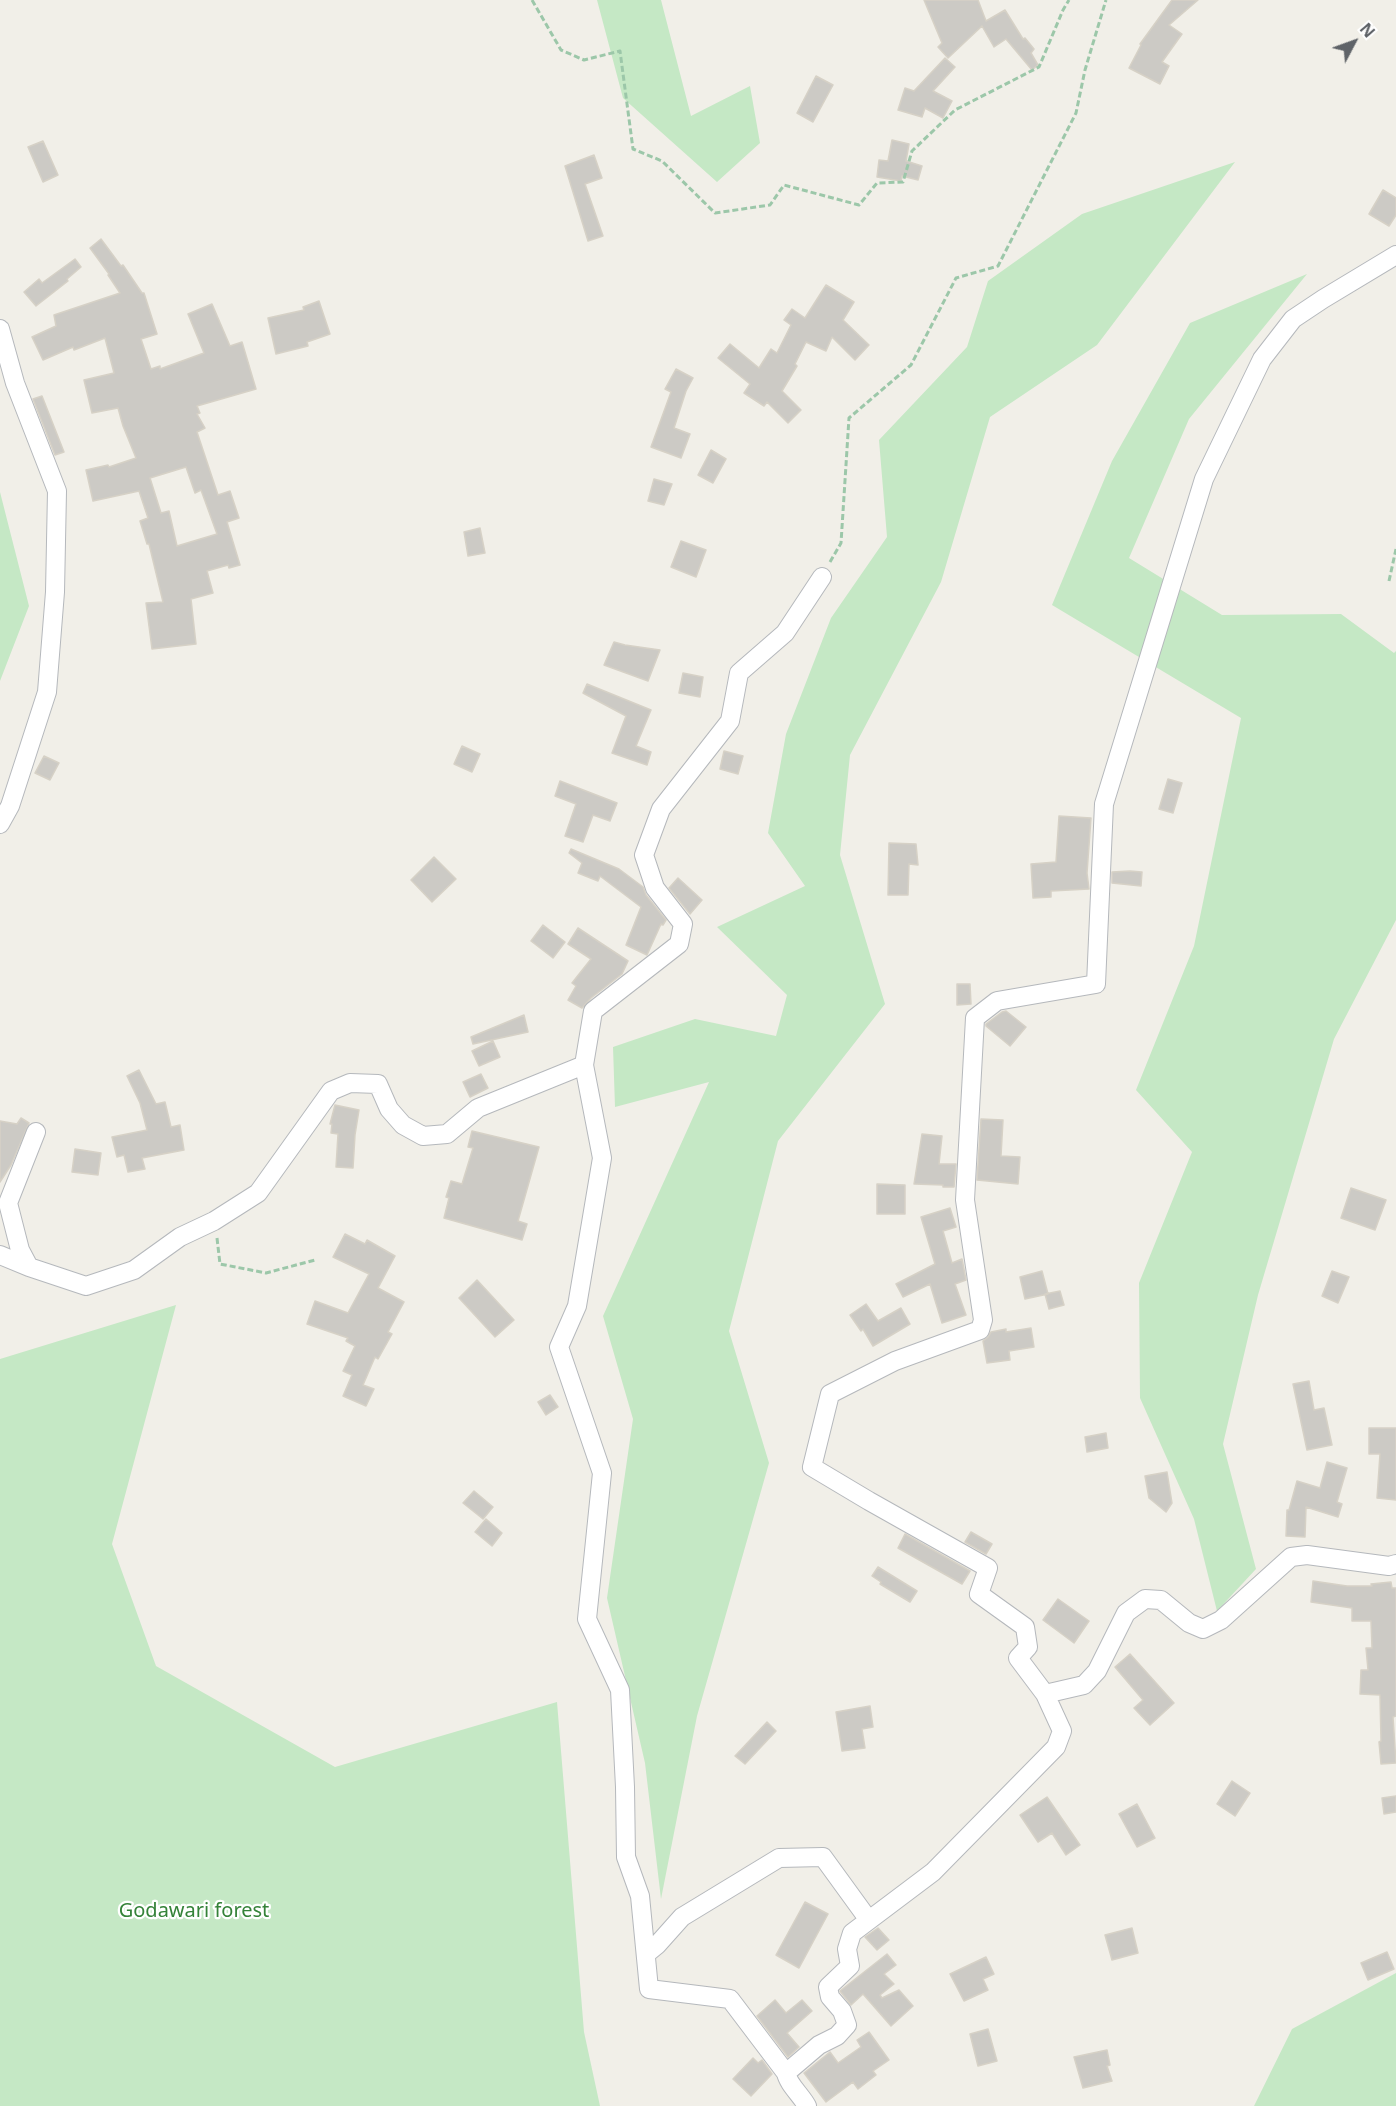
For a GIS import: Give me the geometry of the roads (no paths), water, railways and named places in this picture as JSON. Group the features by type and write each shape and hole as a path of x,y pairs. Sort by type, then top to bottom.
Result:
{"street":[{"path":"786,2073 819,2045 837,2036 847,2025 842,2011 830,1997 828,1987 850,1966 847,1949 852,1933 933,1872 1056,1747 1062,1731 1045,1694 1018,1658 1028,1647 1025,1627 978,1594 988,1568 812,1467 830,1394 895,1361 980,1330 983,1320 965,1200 975,1018 997,1001 1096,984 1104,804 1204,479 1262,359 1293,319 1323,298 1396,255"},
{"path":"0,329 15,383 57,491 55,592 47,692 10,806 0,824"},
{"path":"807,2106 801,2094 787,2080 786,2073 730,1999 649,1989 640,1896 626,1857 620,1690 587,1619 602,1473 559,1347 578,1306 602,1158 584,1065 593,1011 679,944 683,924 655,888 644,855 661,809 730,721 739,674 785,633 822,577"},
{"path":"0,1255 86,1286 134,1270 180,1237 214,1221 258,1192 331,1091 350,1083 378,1084 389,1109 403,1125 423,1136 447,1134 478,1108 584,1065"},
{"path":"29,1267 20,1250 8,1203 36,1132"},
{"path":"1045,1694 1084,1685 1097,1671 1126,1613 1145,1599 1161,1600 1189,1623 1203,1629 1221,1620 1291,1557 1307,1555 1389,1566 1396,1564"},
{"path":"646,1954 682,1917 779,1858 823,1857 868,1919"}],"park label":[{"name":"Godawari forest","path":"194,1911"}]}
